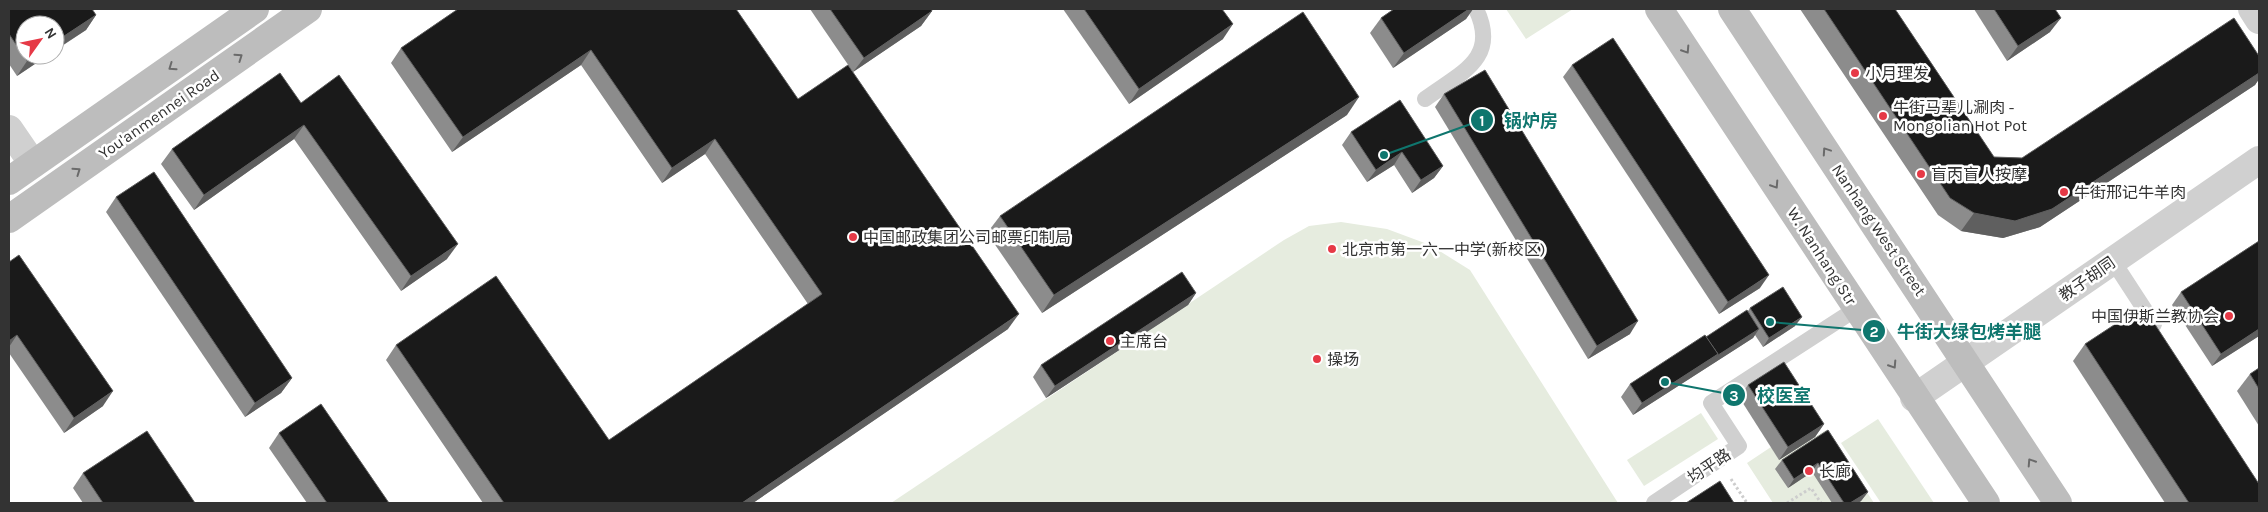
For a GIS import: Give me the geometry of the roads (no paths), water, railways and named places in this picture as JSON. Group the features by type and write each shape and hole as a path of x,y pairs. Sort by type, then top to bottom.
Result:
{"main road":[{"name":"You'anmennei Road","path":"9,181 255,9"},
{"name":"You'anmennei Road","path":"9,219 308,9"},
{"name":"W. Nanhang Str","path":"1659,9 1914,398 1986,503"},
{"name":"Nanhang West Street","path":"1732,9 2058,503"},
{"path":"33,164 51,189"}],"street":[{"path":"2252,9 2259,20"},
{"path":"9,129 33,164"},
{"name":"教子胡同","path":"1914,398 2259,160"}],"lane":[{"path":"1425,99 1475,62 1484,44 1481,19 1476,9"},
{"path":"2113,261 2162,337"},
{"name":"均平路","path":"1654,503 1739,446 1711,403 1856,310"}],"place":[{"name":"小月理发","path":"1855,73"},
{"name":"牛街马辈儿涮肉 - Mongolian Hot Pot","path":"1883,116"},
{"name":"锅炉房","path":"1384,155"},
{"name":"盲丙盲人按摩","path":"1921,174"},
{"name":"牛街邢记牛羊肉","path":"2064,192"},
{"name":"中国邮政集团公司邮票印制局","path":"853,237"},
{"name":"北京市第一六一中学(新校区)","path":"1332,249"},
{"name":"中国伊斯兰教协会","path":"2229,316"},
{"name":"牛街大绿包烤羊腿","path":"1770,322"},
{"name":"主席台","path":"1110,341"},
{"name":"操场","path":"1317,359"},
{"name":"校医室","path":"1665,382"},
{"name":"长廊","path":"1809,471"}]}
